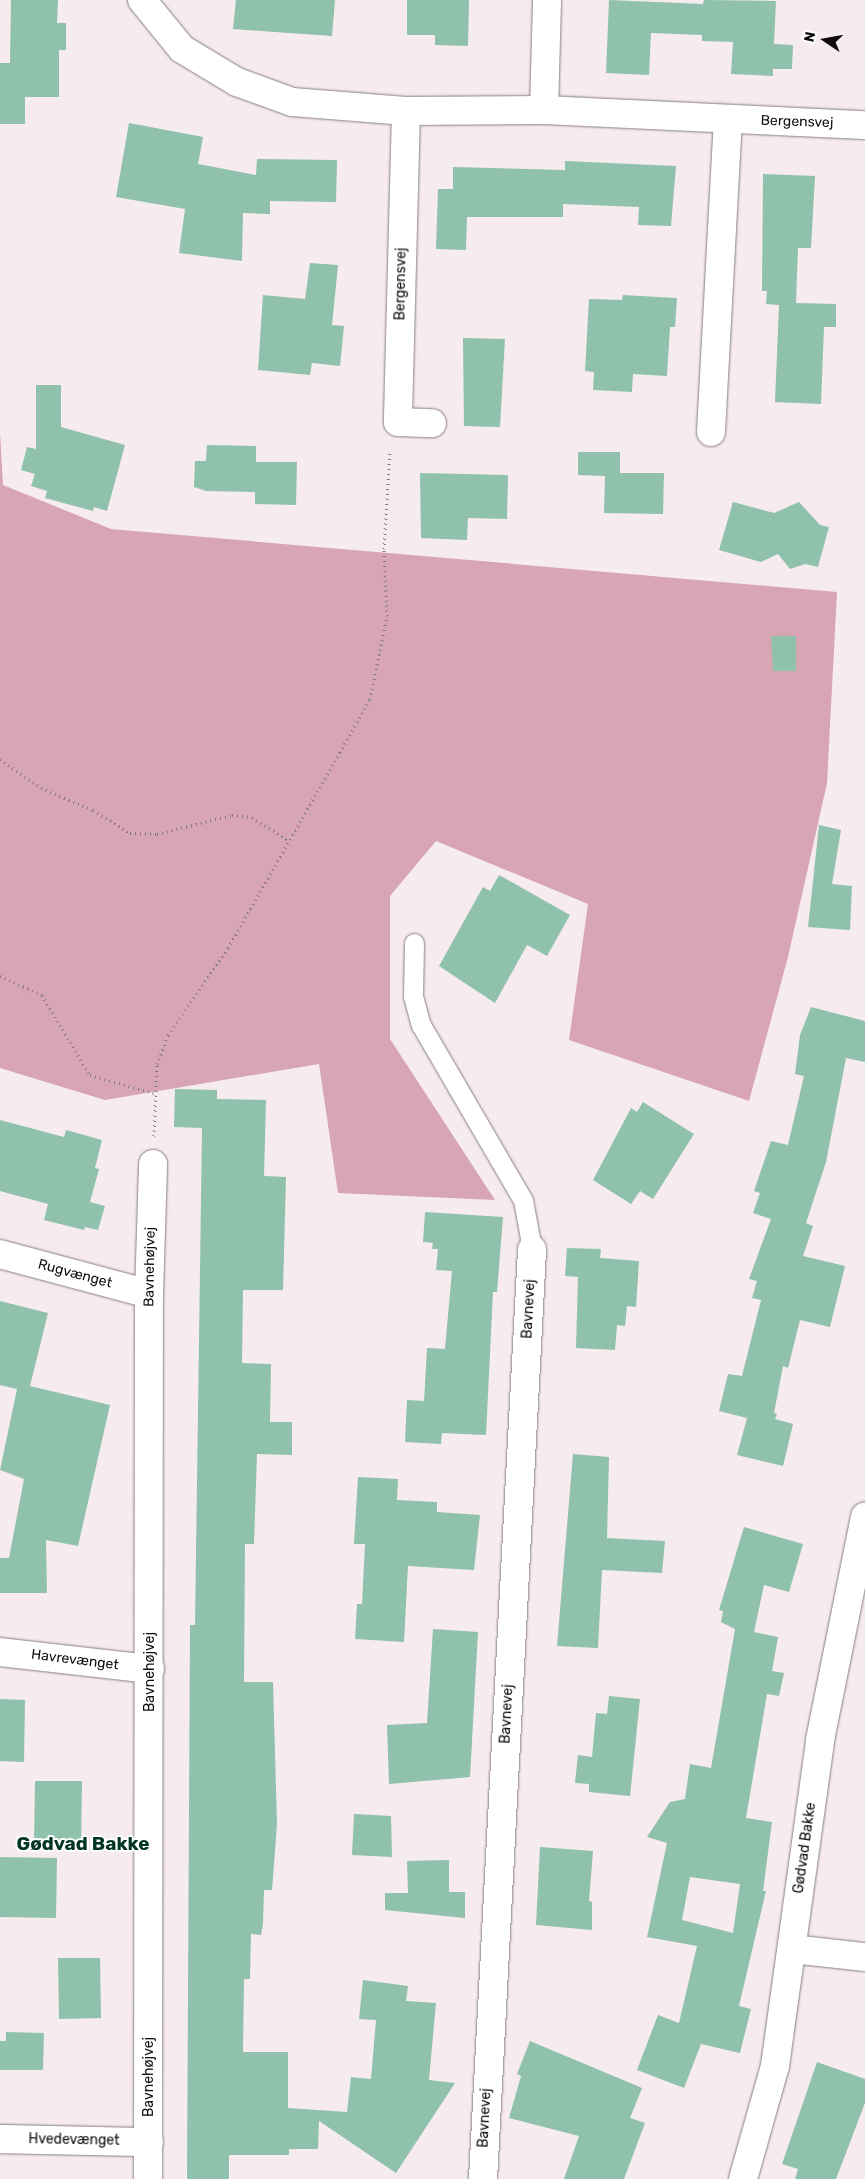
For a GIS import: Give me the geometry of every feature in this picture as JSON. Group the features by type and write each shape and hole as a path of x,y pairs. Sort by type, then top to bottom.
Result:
{"street":[{"name":"Bergensvej","path":"142,0 182,49 236,82 292,102 406,111 544,110 865,125"},
{"path":"544,110 546,0"},
{"name":"Bergensvej","path":"398,422 406,111"},
{"path":"711,432 728,119"},
{"path":"398,422 432,423"},
{"name":"Bavnehøjvej","path":"148,2179 149,1294 154,1164"},
{"name":"Bavnevej","path":"483,2179 532,1249"},
{"name":"Rugvænget","path":"0,1254 149,1294"},
{"name":"Gødvad Bakke","path":"743,2179 776,2066 820,1740 865,1516"},
{"name":"Havrevænget","path":"0,1652 150,1669"},
{"path":"792,1949 865,1957"},
{"name":"Hvedevænget","path":"0,2139 149,2142"}],"lane":[{"path":"414,943 413,996 421,1025 523,1200 532,1249"}],"path":[{"path":"154,1164 154,1093 157,1064 168,1035 228,948 370,699 379,668 387,616 384,549 390,442 398,422"},
{"path":"0,759 41,788 93,810 130,833 157,834 232,815 252,817 289,840"},
{"path":"0,976 42,995 90,1075 154,1093"}],"shaded area":[{"path":"0,432 3,485 111,529 837,592 827,783 788,957 749,1101 569,1040 588,904 436,841 390,896 390,1039 495,1200 338,1193 319,1064 105,1100 0,1068"}],"building":[{"path":"11,0 58,0 57,23 66,23 66,50 59,50 59,97 25,97 25,124 0,124 0,63 10,63"},
{"path":"236,0 335,0 332,36 233,29"},
{"path":"407,0 469,0 468,46 435,45 435,35 407,35"},
{"path":"609,0 703,4 704,0 776,1 774,44 793,45 792,69 773,69 773,76 731,74 733,42 702,41 702,35 651,33 649,75 606,73"},
{"path":"129,123 203,137 198,164 256,175 257,159 337,160 336,202 270,201 270,214 243,213 242,261 179,253 185,209 116,197"},
{"path":"565,161 676,166 671,226 638,225 639,207 563,204 563,217 467,217 466,250 436,249 438,189 453,189 453,167 565,170"},
{"path":"763,174 815,176 811,248 798,248 796,303 836,304 836,327 824,327 821,404 775,402 779,305 766,304 767,291 762,291"},
{"path":"310,263 338,265 332,325 344,326 340,366 312,363 310,375 258,370 263,295 305,299"},
{"path":"623,295 677,298 675,327 670,327 667,376 633,374 632,392 593,390 594,372 585,371 589,299 622,300"},
{"path":"463,338 505,339 500,427 464,426"},
{"path":"36,385 61,385 61,427 125,445 107,511 94,507 93,511 45,498 47,491 31,486 35,474 21,470 27,447 36,449"},
{"path":"207,445 256,446 256,462 297,462 296,505 255,504 255,492 206,491 194,487 195,461 206,461"},
{"path":"578,452 620,452 620,473 664,473 663,514 604,513 605,476 578,475"},
{"path":"420,473 508,475 507,519 468,518 467,540 421,538"},
{"path":"733,502 774,513 799,502 820,525 829,527 818,567 805,564 790,569 778,554 761,562 719,550"},
{"path":"771,636 796,636 796,671 773,671"},
{"path":"819,825 841,830 832,884 852,886 850,930 808,927"},
{"path":"499,875 570,915 547,956 527,945 495,1003 439,966 483,887 490,891"},
{"path":"811,1007 865,1021 865,1062 846,1058 826,1162 806,1223 813,1226 803,1256 845,1266 830,1327 800,1320 788,1368 783,1366 774,1413 777,1414 775,1419 793,1424 783,1466 737,1455 747,1418 719,1411 728,1374 742,1376 761,1300 752,1298 757,1281 749,1279 771,1219 753,1213 760,1193 754,1191 771,1141 788,1145 804,1076 795,1074 800,1035"},
{"path":"175,1089 217,1090 217,1099 266,1100 264,1176 286,1177 283,1290 243,1290 242,1363 271,1364 270,1422 292,1422 292,1455 257,1454 254,1544 245,1544 244,1682 273,1682 277,1824 272,1890 264,1890 261,1935 251,1934 250,1979 244,1979 243,2052 288,2052 288,2108 347,2112 351,2077 371,2079 376,2020 359,2019 363,1980 408,1986 406,2001 436,2003 429,2080 455,2083 396,2173 319,2121 318,2149 289,2149 289,2155 229,2155 229,2179 187,2179 190,1625 195,1625 202,1128 174,1127"},
{"path":"643,1102 694,1134 653,1199 640,1191 631,1204 593,1180 631,1108 637,1112"},
{"path":"0,1120 64,1137 66,1130 102,1140 95,1168 99,1169 90,1202 105,1206 98,1230 85,1227 84,1230 44,1220 48,1204 0,1191"},
{"path":"425,1212 503,1217 497,1292 493,1292 486,1435 442,1433 441,1444 405,1442 407,1400 424,1401 427,1348 445,1349 452,1271 436,1270 438,1249 432,1249 433,1243 423,1242"},
{"path":"567,1248 601,1249 600,1258 639,1261 636,1307 627,1306 625,1326 617,1325 615,1350 576,1348 578,1277 565,1276"},
{"path":"0,1301 48,1313 30,1386 110,1405 78,1546 46,1540 47,1593 0,1593 0,1558 9,1558 24,1479 0,1470 17,1389 0,1385"},
{"path":"573,1454 609,1457 607,1538 665,1541 662,1573 602,1570 598,1648 557,1646"},
{"path":"358,1477 398,1479 397,1500 437,1502 437,1512 480,1515 474,1570 408,1566 404,1642 355,1639 357,1604 362,1604 365,1544 354,1544"},
{"path":"744,1527 803,1544 789,1592 764,1585 754,1632 778,1637 772,1671 784,1673 779,1696 767,1694 746,1818 772,1822 763,1891 766,1891 739,2006 751,2009 740,2053 701,2044 684,2088 637,2070 658,2015 679,2023 697,1946 647,1937 667,1843 647,1837 670,1802 685,1799 690,1764 711,1768 735,1629 721,1622 723,1611 719,1610","holes":["690,1877 740,1884 733,1933 682,1920"]},
{"path":"433,1629 478,1632 470,1777 389,1784 387,1725 427,1723"},
{"path":"609,1696 640,1699 630,1796 589,1792 589,1784 575,1783 578,1755 592,1757 596,1713 607,1714"},
{"path":"0,1699 25,1700 24,1762 0,1761"},
{"path":"35,1781 82,1781 81,1848 34,1847"},
{"path":"354,1814 391,1816 392,1857 352,1855"},
{"path":"540,1847 593,1851 589,1901 592,1902 592,1930 536,1925"},
{"path":"0,1857 57,1858 56,1918 0,1917"},
{"path":"449,1860 449,1892 465,1892 465,1918 385,1910 385,1893 408,1893 407,1861"},
{"path":"58,1958 100,1958 101,2018 59,2019"},
{"path":"6,2032 44,2033 43,2070 0,2070 0,2041 6,2041"},
{"path":"530,2041 642,2088 630,2118 645,2123 624,2179 564,2179 579,2136 509,2118 521,2076 517,2074"},
{"path":"817,2062 865,2079 865,2103 836,2179 795,2179 798,2169 782,2164"}],"district":[{"name":"Gødvad Bakke","path":"83,1844"}]}
